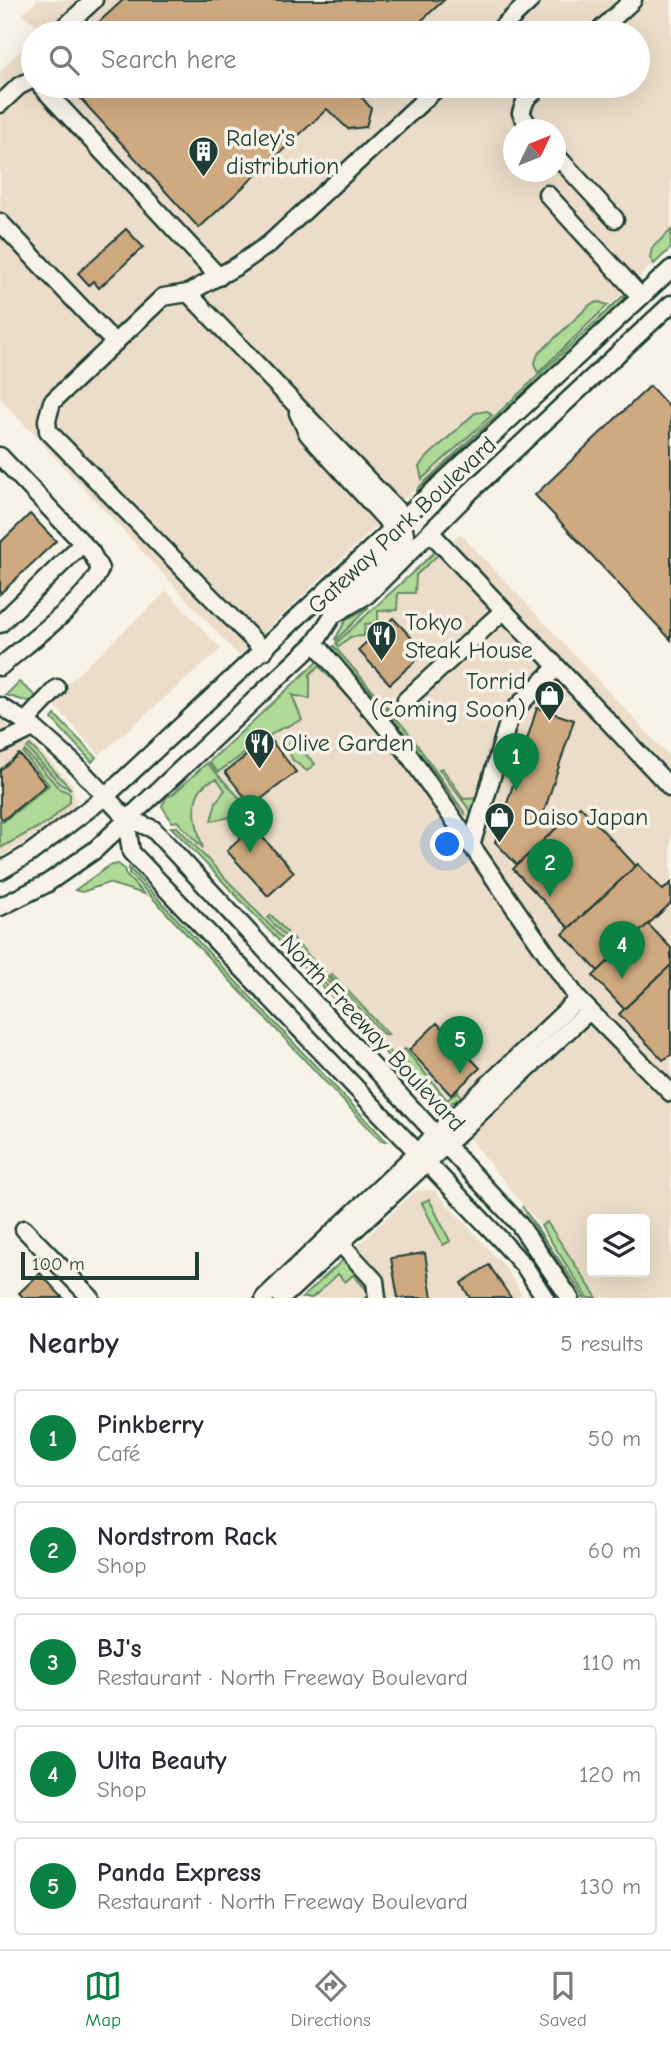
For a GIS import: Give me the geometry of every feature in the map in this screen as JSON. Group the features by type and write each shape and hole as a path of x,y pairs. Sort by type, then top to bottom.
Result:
{"street":[{"path":"71,21 94,0"},
{"path":"509,21 531,0"},
{"path":"610,21 633,0"},
{"path":"0,104 21,85"},
{"path":"52,98 219,277"},
{"path":"264,651 48,431 52,402 163,297 188,293 219,277 269,244 426,98"},
{"path":"525,119 521,113 527,98"},
{"path":"566,167 615,219"},
{"path":"547,194 641,297"},
{"path":"0,222 115,343"},
{"name":"Gateway Park Boulevard","path":"0,871 29,855 106,796 671,269"},
{"path":"188,293 295,407 308,435 389,523 400,523 405,534 401,542 334,605 333,615"},
{"name":"Gateway Park Boulevard","path":"0,907 47,884 85,857 314,643 333,615 367,595 671,304"},
{"path":"0,456 82,544 100,569 97,579 0,667"},
{"path":"431,533 671,788"},
{"path":"0,624 82,544"},
{"path":"407,700 503,611"},
{"path":"314,643 383,721 578,999 671,1093"},
{"path":"471,846 511,713 557,667"},
{"path":"0,744 29,725 57,688"},
{"name":"North Freeway Boulevard","path":"0,706 29,725 126,818 153,829 519,1224 570,1298"},
{"name":"North Freeway Boulevard","path":"126,818 131,852 423,1156 525,1267 545,1298"},
{"path":"282,1298 340,1243 423,1156 436,1132 578,999"},
{"path":"264,1298 423,1156 447,1145 590,1011"},
{"path":"24,1229 91,1298"},
{"path":"340,1243 375,1282 377,1298"},
{"path":"525,1267 541,1274 556,1298"}],"shaded area":[{"path":"38,0 671,0 671,247 239,656 0,398 0,71 21,50 21,98 650,98 650,21 31,21 22,14"},
{"path":"460,533 671,758 671,1298 585,1298 539,1224 471,1141 172,821 168,796"},
{"path":"167,591 221,649 99,755 50,700"},
{"path":"0,720 27,738 72,784 76,801 72,810 0,858"},
{"path":"434,1190 505,1267 524,1298 303,1298 415,1191"}],"green space":[{"path":"671,230 671,248 654,264 650,258 652,248"},
{"path":"624,295 625,300 417,491 418,488"},
{"path":"599,302 608,305 538,373 534,365 538,354 591,304"},
{"path":"487,411 492,415 422,479 419,467 423,461 475,413"},
{"path":"436,551 439,554 416,575 415,593 398,593 397,610 378,611 378,623 365,624 364,636 350,637 339,647 336,643"},
{"path":"369,607 336,640 335,639 346,620"},
{"path":"334,646 409,733 466,815 384,706 331,649"},
{"path":"319,660 366,711 360,716 362,711 319,666 310,674 310,699 292,695 302,720 278,730 218,772 209,762"},
{"path":"19,682 37,697 28,702 6,695"},
{"path":"55,715 96,757 92,762 52,719"},
{"path":"298,733 293,741 315,764 307,771 293,760 282,739"},
{"path":"30,745 71,789 61,785 27,748"},
{"path":"25,751 60,789 70,793 70,802 50,821 0,848 0,820 3,822 49,785 23,753"},
{"path":"207,763 237,795 251,816 246,820 231,817 211,821 216,802 225,790 217,779 207,783 200,790 195,809 203,848 177,821 172,822 162,806 167,796 172,795"},
{"path":"442,768 464,799 477,798 472,813 439,769"},
{"path":"171,827 177,827 432,1097 431,1101"},
{"path":"118,864 144,894 108,883 82,892 75,890 109,866"},
{"path":"129,868 386,1141 381,1141 129,873"},
{"path":"271,915 332,981 330,984 268,918"},
{"path":"332,974 388,1034 383,1034 330,976"},
{"path":"405,1049 447,1100 458,1091 461,1097 448,1105 438,1103 435,1094 398,1055"},
{"path":"429,1199 450,1241 443,1245 422,1203"},
{"path":"522,1206 585,1298 581,1298"},
{"path":"547,1222 597,1298 588,1298 541,1226"},
{"path":"345,1258 371,1284 373,1298 365,1298 369,1292 353,1275 345,1282 338,1274 312,1298 302,1298"}],"building":[{"path":"123,0 444,0 421,21 100,21"},
{"name":"Raley's distribution","path":"80,98 362,98 371,108 366,127 348,129 327,109 199,228"},
{"path":"126,229 143,247 99,288 93,281 89,285 78,273"},
{"path":"650,386 671,409 671,640 535,495"},
{"path":"30,514 56,541 0,594 0,543"},
{"path":"393,618 425,652 390,684 358,650"},
{"path":"537,708 574,720 543,815 556,829 517,865 495,842"},
{"path":"269,738 296,772 252,806 225,772"},
{"path":"19,754 46,785 3,820 0,816 0,770"},
{"path":"580,806 636,866 569,928 513,869"},
{"path":"253,827 294,872 268,896 227,851"},
{"path":"638,864 663,890 671,883 671,903 598,971 563,934"},
{"path":"648,924 671,948 671,965 624,1009 593,976"},
{"path":"671,965 671,1055 663,1060 619,1014"},
{"path":"437,1023 480,1068 451,1095 409,1050"},
{"path":"425,1253 432,1298 398,1298 391,1258"},
{"path":"489,1265 511,1298 470,1298 461,1283"},
{"path":"40,1273 63,1298 24,1298 19,1293"}],"place":[{"name":"Raley's distribution","path":"203,179"},
{"name":"Tokyo Steak House","path":"382,663"},
{"name":"Torrid (Coming Soon)","path":"549,722"},
{"name":"Olive Garden","path":"259,770"},
{"name":"Pinkberry","path":"516,791"},
{"name":"Daiso Japan","path":"500,844"},
{"name":"BJ's","path":"250,853"},
{"name":"Nordstrom Rack","path":"550,897"},
{"name":"Ulta Beauty","path":"622,979"},
{"name":"Panda Express","path":"460,1074"}]}
